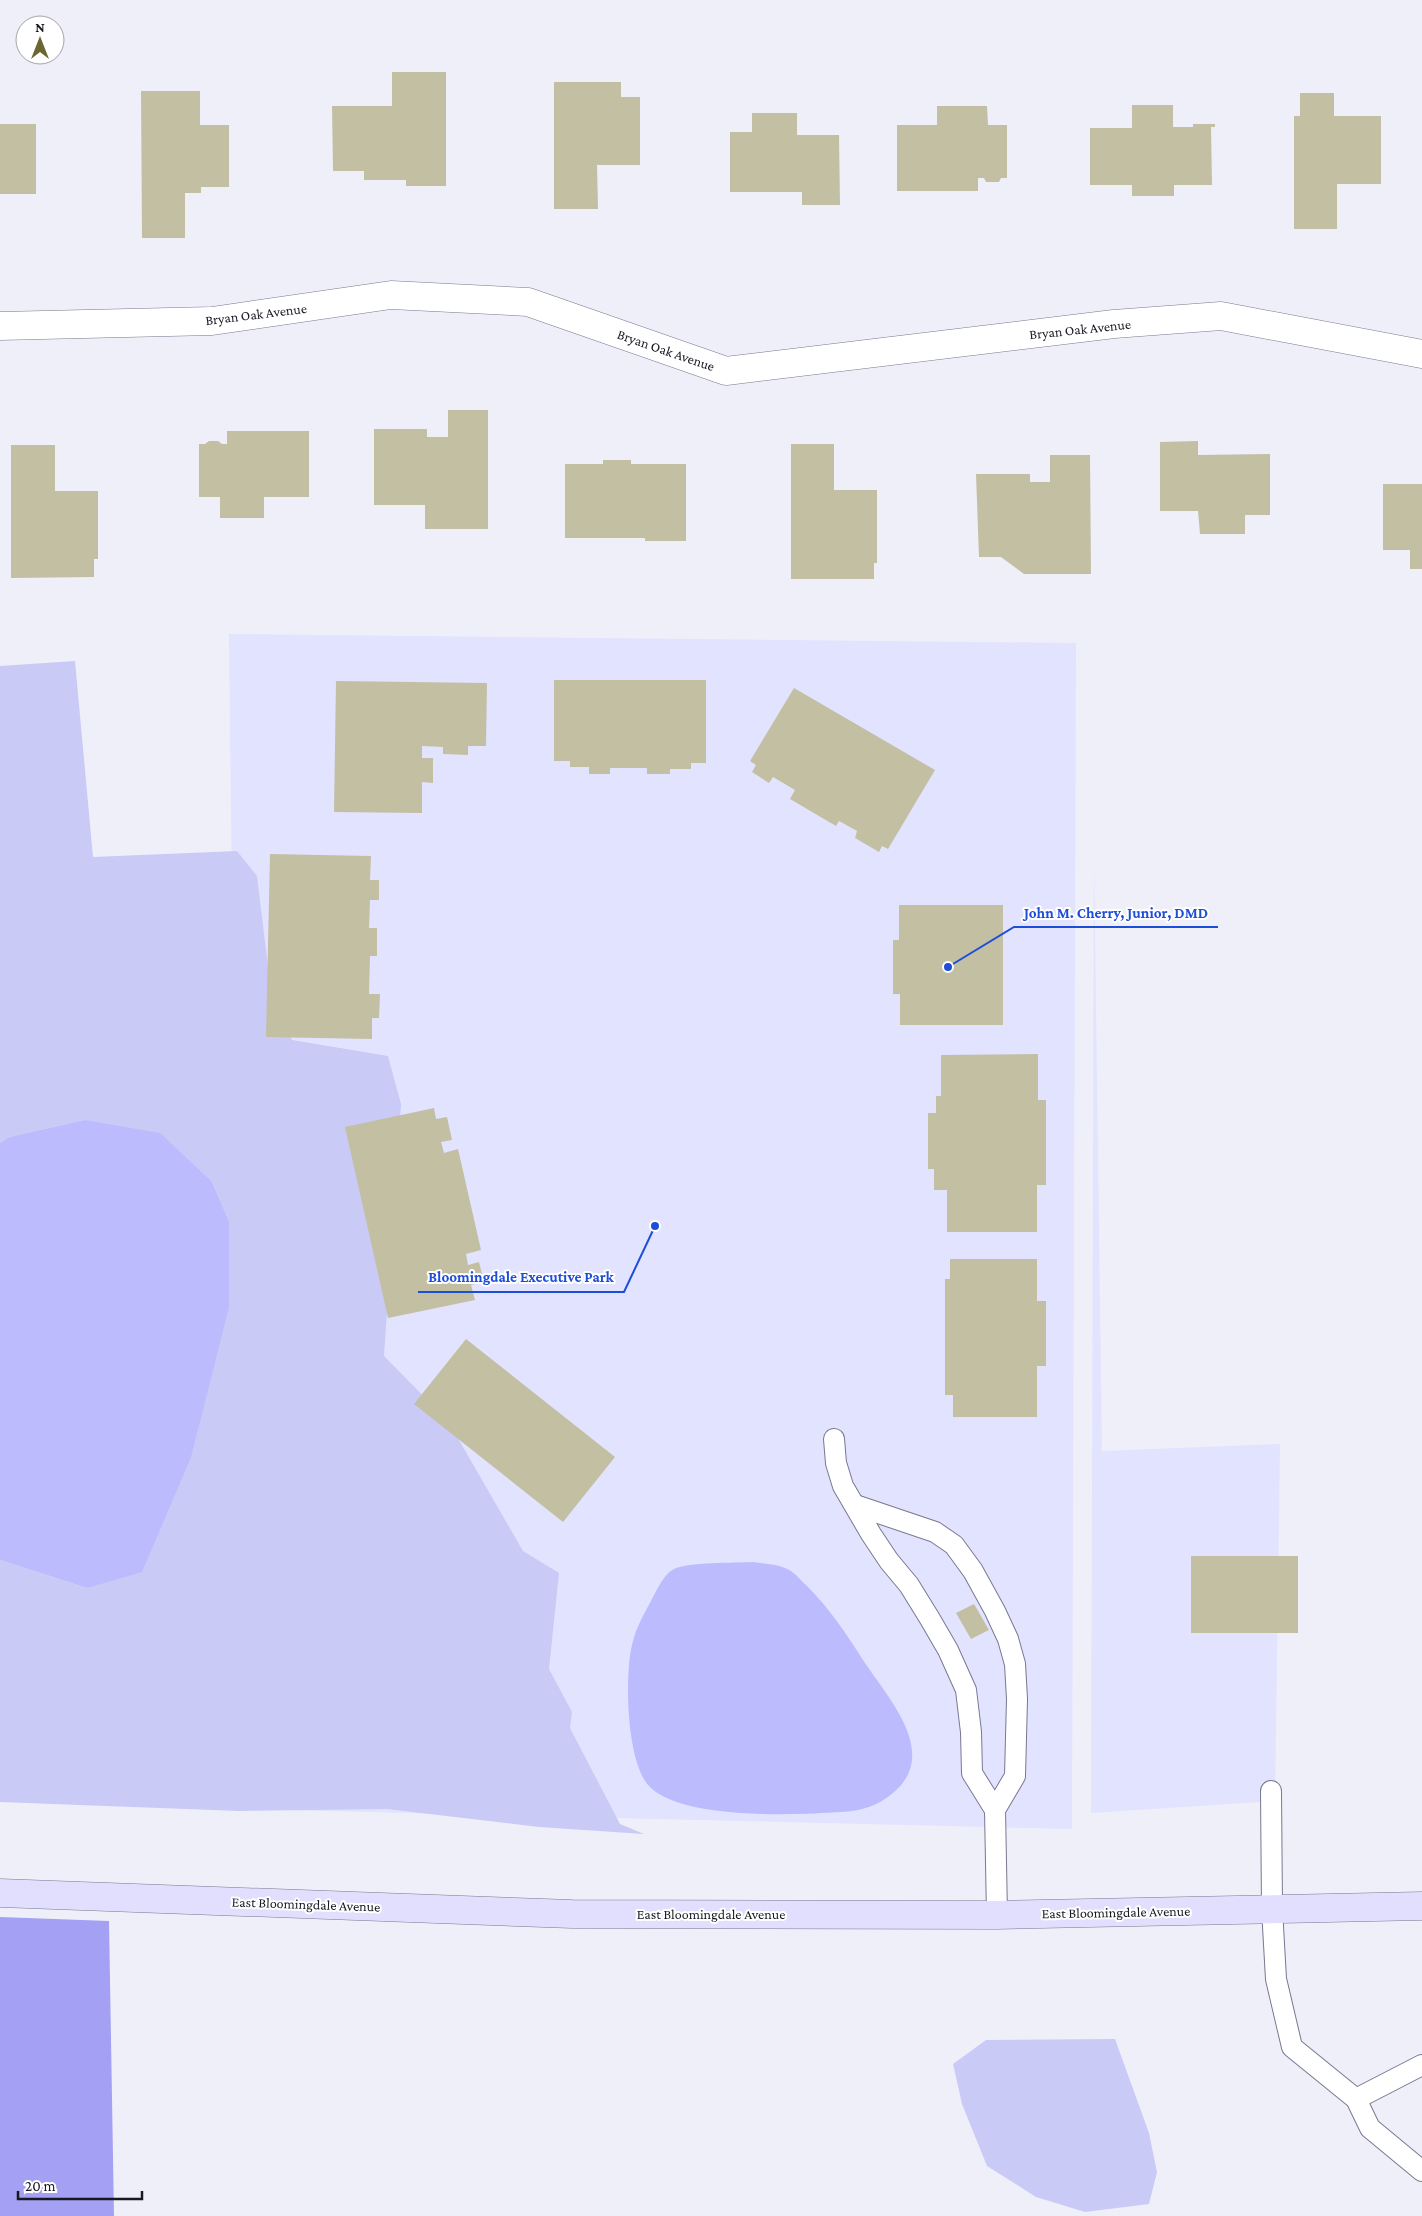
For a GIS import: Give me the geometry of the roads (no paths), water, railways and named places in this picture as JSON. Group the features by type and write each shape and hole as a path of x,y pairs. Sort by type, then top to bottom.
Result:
{"main road":[{"name":"East Bloomingdale Avenue","path":"0,1893 572,1914 996,1915 1422,1906"}],"street":[{"name":"Bryan Oak Avenue","path":"0,326 212,321 391,295 528,302 726,371 1114,324 1221,316 1422,354"}],"lane":[{"path":"834,1439 836,1463 843,1486 856,1505 871,1534 889,1561 909,1585 948,1650 966,1690 971,1732 972,1773 995,1810 996,1915"},
{"path":"856,1505 935,1532 954,1545 973,1571 995,1610 1008,1640 1015,1664 1017,1699 1016,1776 995,1810"},
{"path":"1271,1791 1272,1909 1276,1979 1292,2047 1356,2099 1370,2128 1422,2171"},
{"path":"1356,2099 1422,2065"}],"place":[{"name":"John M. Cherry, Junior, DMD","path":"948,967"},
{"name":"Bloomingdale Executive Park","path":"655,1226"}]}
